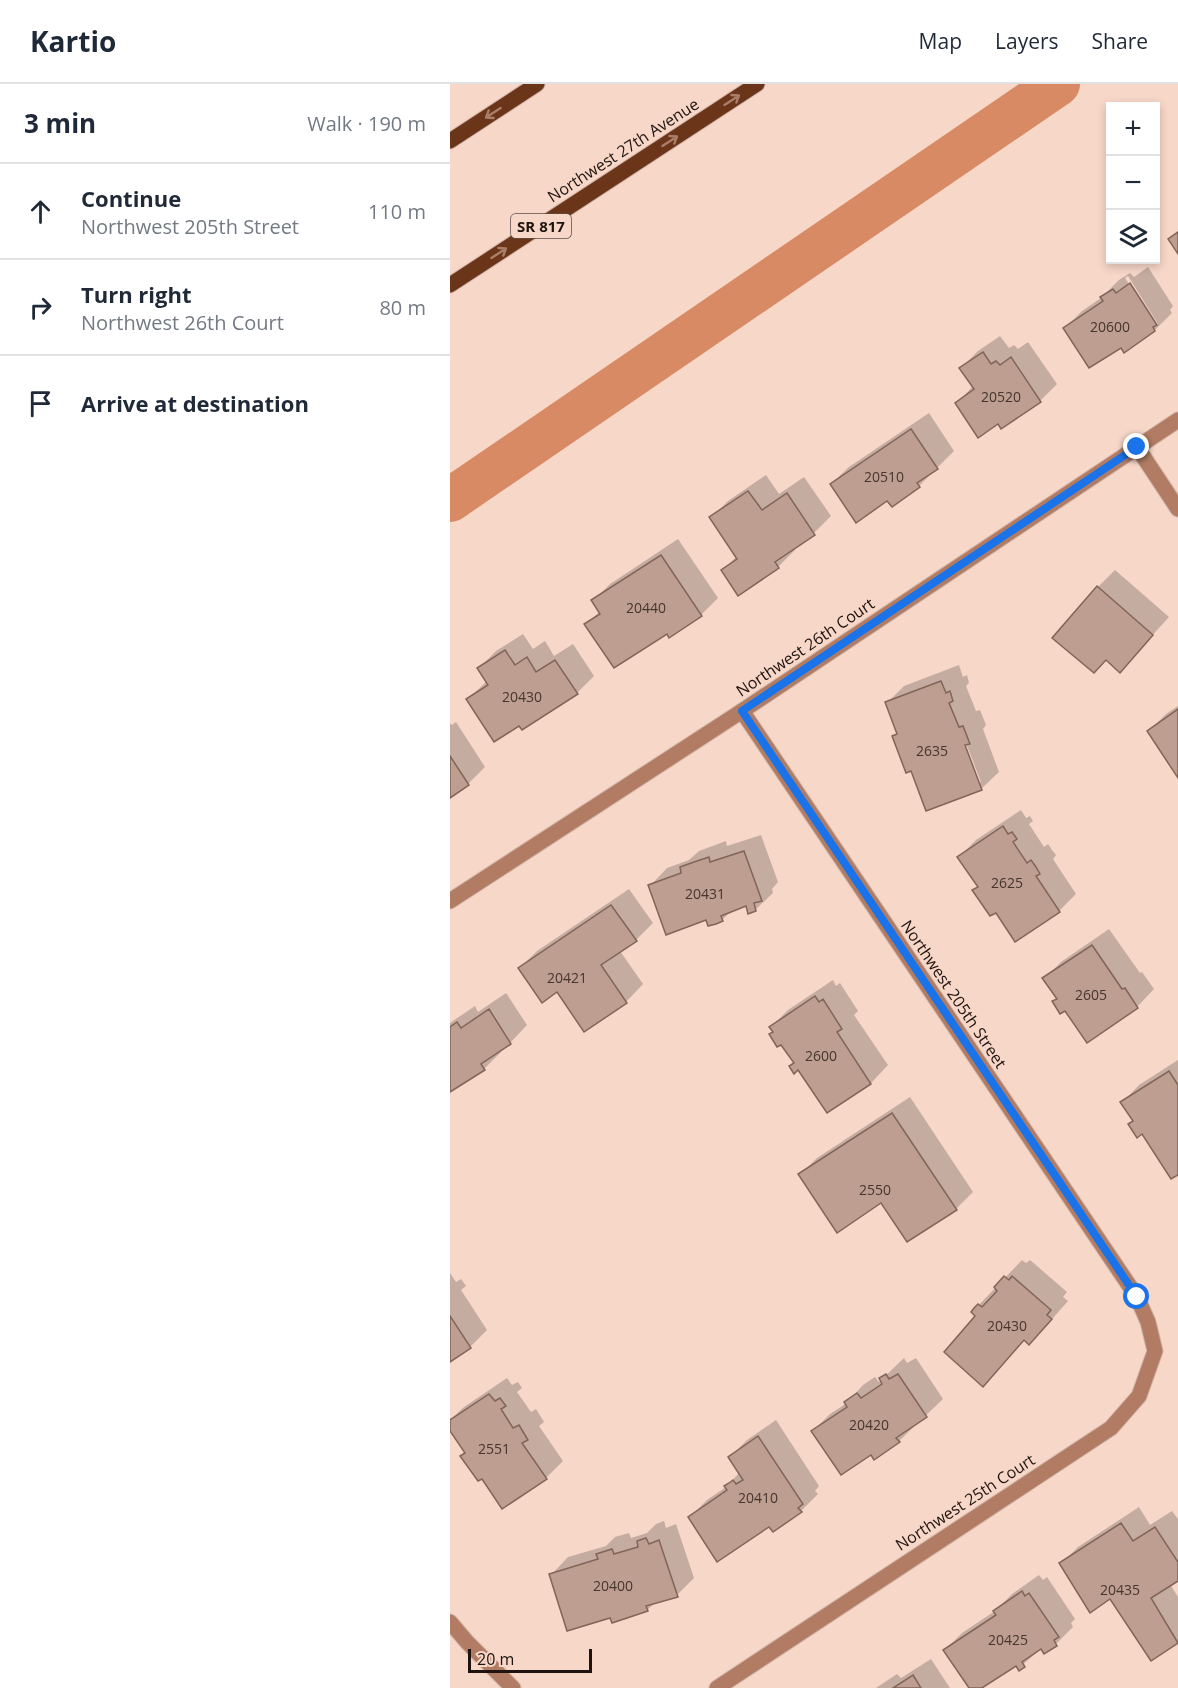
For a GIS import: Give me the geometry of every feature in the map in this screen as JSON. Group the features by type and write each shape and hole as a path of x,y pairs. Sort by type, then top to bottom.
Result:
{"main road":[{"path":"450,141 537,84"},
{"name":"Northwest 27th Avenue","path":"450,285 757,84"}],"street":[{"name":"Northwest 26th Court","path":"450,901 742,711 1178,420"},
{"path":"1137,447 1178,509"},
{"name":"Northwest 205th Street","path":"742,711 1137,1297"},
{"name":"Northwest 25th Court","path":"717,1688 1111,1428 1138,1396 1155,1351 1148,1322 1137,1297"},
{"path":"450,1622 513,1688"}],"building":[{"path":"1178,232 1178,254 1168,239"},
{"path":"1130,283 1157,325 1153,327 1155,331 1124,353 1121,348 1089,368 1063,328 1103,301 1100,297 1113,289 1116,293"},
{"path":"983,352 991,364 996,361 1000,365 1011,357 1041,402 1001,429 998,424 978,438 955,403 974,389 959,368"},
{"path":"911,429 938,469 917,483 920,487 892,507 887,501 856,523 830,484"},
{"path":"748,491 762,510 787,493 815,535 775,562 779,568 738,596 721,570 737,559 709,517"},
{"path":"661,555 702,616 669,638 667,634 614,668 584,624 600,614 591,600"},
{"path":"1097,586 1153,635 1120,673 1106,660 1094,673 1052,638"},
{"path":"505,650 515,665 527,657 536,672 555,660 578,694 522,730 519,726 494,742 466,699 488,685 477,668"},
{"path":"941,681 946,693 950,691 953,701 949,703 959,727 963,726 970,744 965,745 982,790 926,811 911,771 906,773 892,736 897,734 885,702"},
{"path":"1178,709 1178,778 1147,731"},
{"path":"450,756 469,785 450,798"},
{"path":"1003,826 1008,834 1012,832 1017,839 1013,842 1027,863 1031,860 1036,867 1040,874 1036,876 1060,912 1015,942 996,913 990,916 972,890 978,887 957,857"},
{"path":"744,851 762,901 754,903 756,911 748,914 746,906 721,916 723,921 716,924 708,926 706,920 666,935 648,885 681,873 680,867 694,862 709,857 710,862"},
{"path":"611,905 637,941 601,965 627,1003 584,1032 557,992 542,1003 518,968"},
{"path":"1092,945 1138,1008 1087,1043 1065,1011 1060,1014 1052,1001 1057,999 1042,978"},
{"path":"815,996 819,1002 823,999 842,1029 837,1032 871,1084 827,1113 798,1070 794,1074 789,1066 794,1063 781,1045 777,1047 769,1034 773,1032 769,1027"},
{"path":"489,1009 511,1044 481,1064 485,1070 450,1092 450,1027 457,1022 461,1028"},
{"path":"1169,1071 1178,1085 1178,1175 1171,1179 1142,1134 1137,1138 1128,1124 1133,1121 1120,1102"},
{"path":"892,1113 957,1210 907,1242 881,1203 837,1233 798,1174"},
{"path":"1004,1276 1009,1280 1012,1276 1051,1310 1047,1315 1052,1319 1029,1345 1024,1340 983,1387 944,1352 975,1316 971,1312 974,1308 978,1304 982,1307 997,1291 994,1287"},
{"path":"450,1316 471,1348 450,1362"},
{"path":"886,1374 889,1379 898,1374 927,1417 896,1438 900,1442 874,1460 871,1455 841,1475 811,1431 847,1407 844,1402 857,1393 861,1398 882,1384 879,1378"},
{"path":"489,1394 495,1401 500,1398 506,1406 501,1409 513,1428 519,1425 528,1440 522,1443 547,1479 502,1509 482,1479 478,1481 460,1456 465,1453 450,1431 450,1420"},
{"path":"758,1436 803,1504 798,1508 802,1512 773,1532 769,1527 717,1562 688,1517 727,1490 724,1486 733,1480 736,1484 743,1480 728,1457"},
{"path":"1121,1523 1133,1541 1155,1527 1178,1562 1178,1581 1151,1598 1178,1643 1151,1661 1110,1599 1090,1613 1059,1563"},
{"path":"646,1538 649,1544 659,1540 678,1597 646,1606 648,1611 612,1623 610,1618 567,1631 549,1574 598,1559 596,1554 612,1549 614,1554 638,1547 637,1541"},
{"path":"1022,1591 1025,1596 1029,1593 1059,1637 1054,1640 1057,1646 1044,1654 1041,1649 1022,1662 1025,1667 1019,1671 1016,1666 982,1688 969,1688 943,1650 996,1615 993,1611"},
{"path":"913,1675 921,1688 893,1688"}],"waterway":[{"path":"450,500 1058,84"}],"route":[{"path":"1137,447 742,711 1137,1297"}]}
